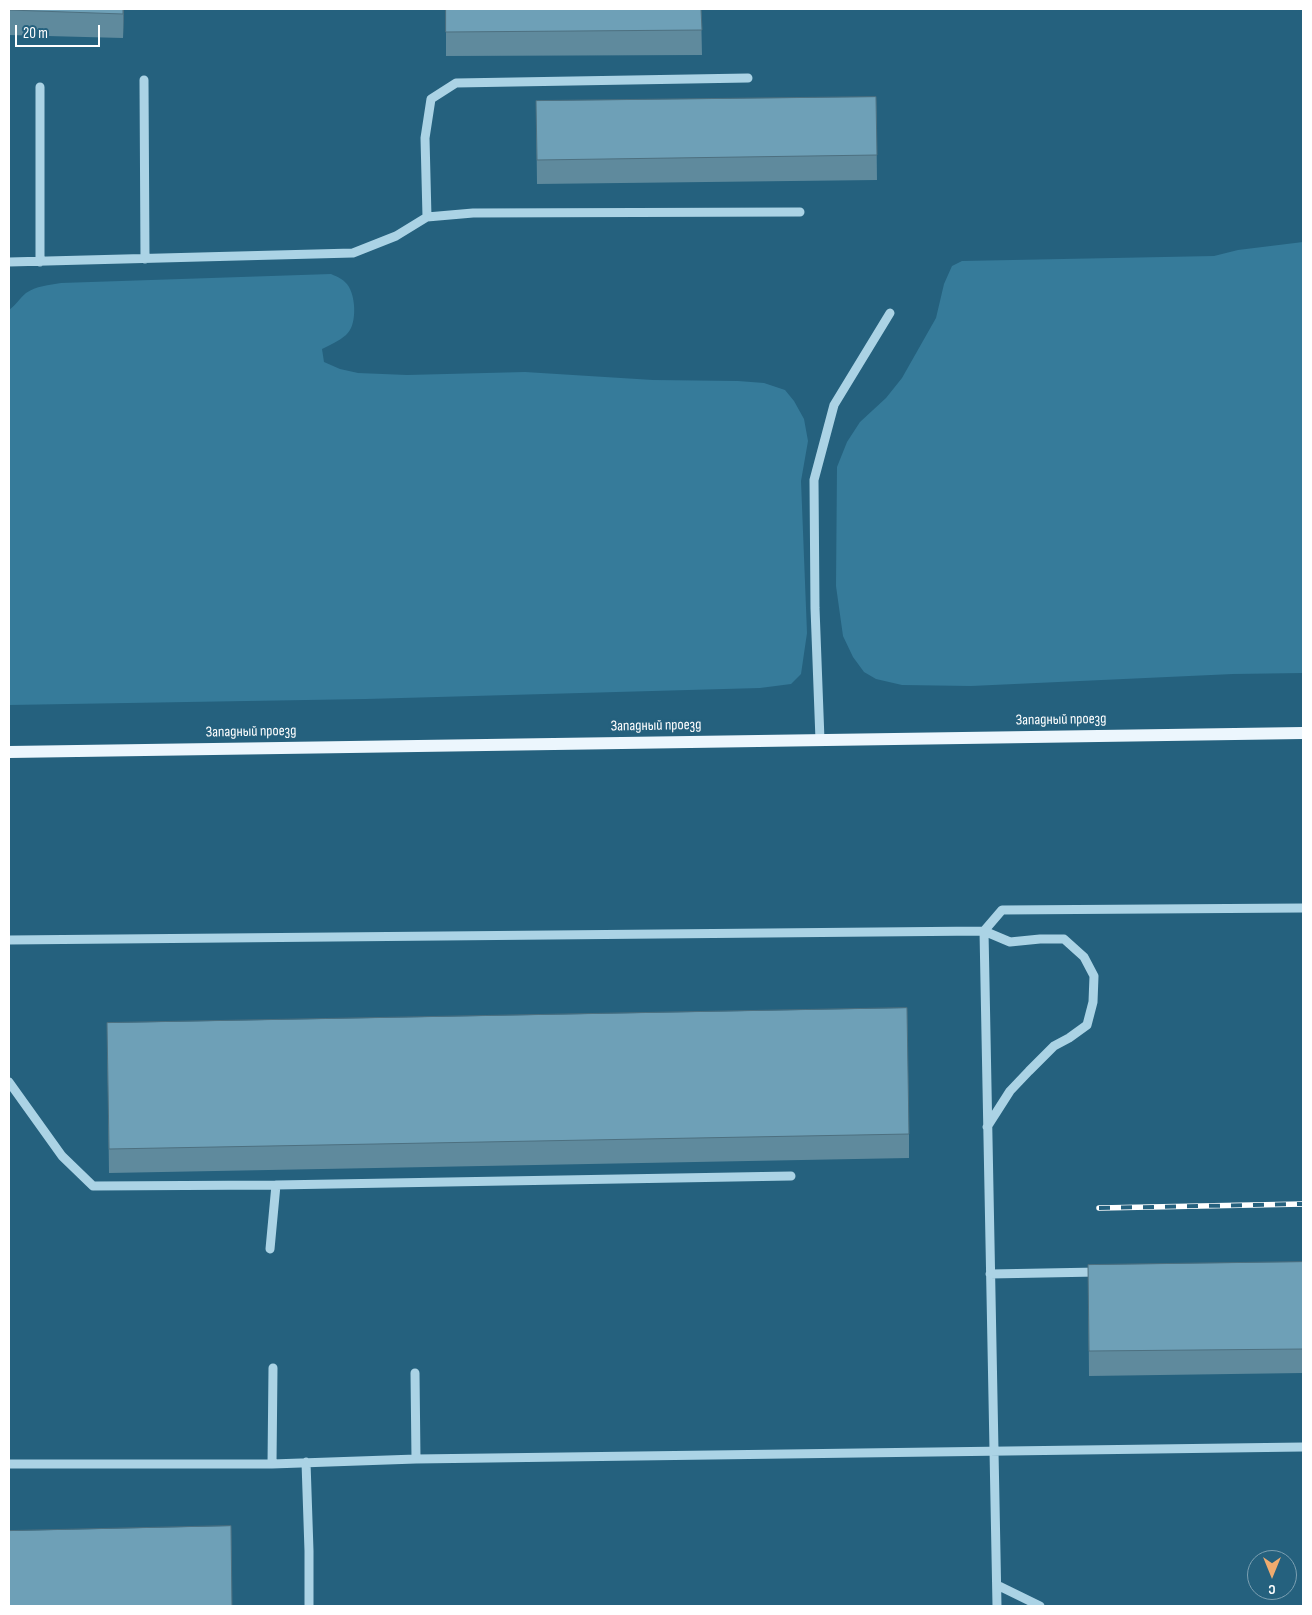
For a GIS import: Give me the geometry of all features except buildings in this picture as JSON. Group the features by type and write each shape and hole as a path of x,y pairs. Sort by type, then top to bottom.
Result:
{"main road":[{"name":"Западный проезд","path":"9,752 1303,733"}],"lane":[{"path":"427,217 425,138 431,99 456,82 748,78"},
{"path":"144,80 145,259"},
{"path":"40,87 40,262"},
{"path":"9,262 353,253 396,236 427,217 473,213 800,212"},
{"path":"820,740 815,608 814,480 834,405 890,313"},
{"path":"997,1606 984,931 1002,910 1303,908"},
{"path":"9,940 984,931 1010,942 1064,939 1084,957 1094,976 1093,1002 1086,1025 1069,1038 1054,1046 1028,1071 1010,1091 988,1127"},
{"path":"9,1082 62,1156 93,1186 276,1185 791,1176"},
{"path":"270,1249 276,1185"},
{"path":"990,1274 1105,1272"},
{"path":"272,1464 273,1368"},
{"path":"415,1373 416,1459"},
{"path":"9,1464 272,1464 416,1459 1303,1447"},
{"path":"306,1462 309,1606"},
{"path":"997,1585 1040,1606"}],"shaded area":[{"path":"1303,242 1303,673 1233,674 971,686 902,685 876,679 864,672 853,657 843,636 836,586 837,467 847,442 860,422 886,398 902,378 936,318 944,284 952,266 962,261 1214,256 1238,250"},
{"path":"331,274 341,279 347,285 354,305 354,319 350,331 322,349 324,362 340,369 358,373 407,375 525,372 653,380 738,381 764,383 785,390 804,419 808,441 801,481 807,633 801,674 791,684 760,688 366,699 9,705 9,310 30,291 43,286 61,283"}],"railway":[{"path":"1099,1208 1303,1204"}]}
